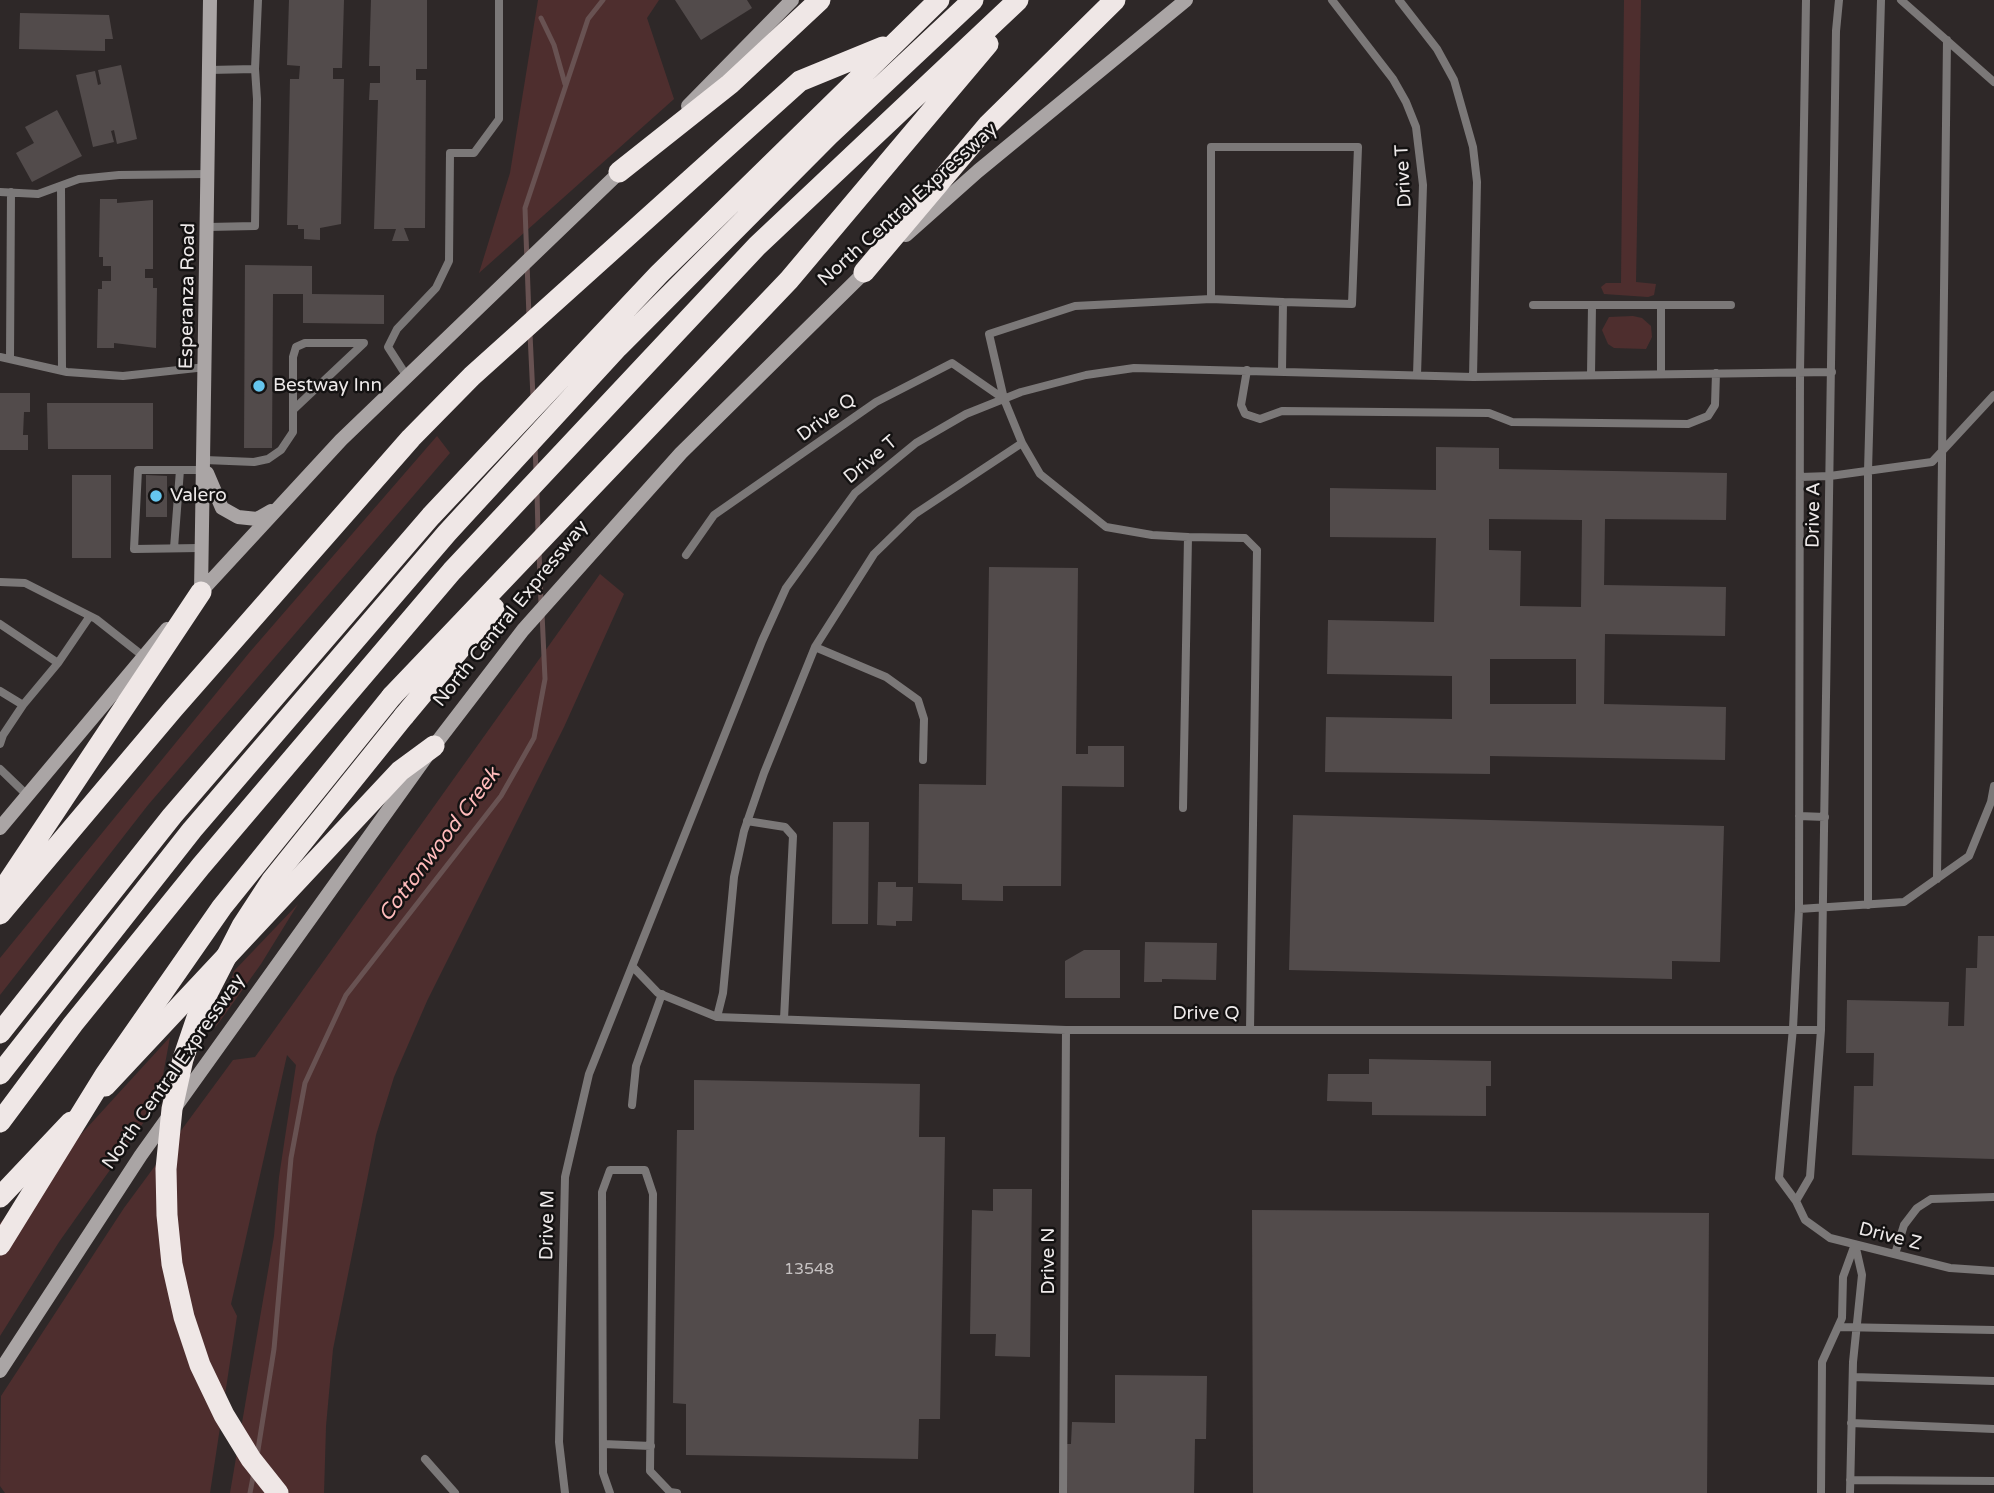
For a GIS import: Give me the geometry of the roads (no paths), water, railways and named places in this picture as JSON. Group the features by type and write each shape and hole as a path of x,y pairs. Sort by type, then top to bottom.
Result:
{"highway":[{"path":"619,172 730,84 820,0"},
{"path":"0,1034 121,879 251,721 450,495 754,178 939,0"},
{"path":"0,1074 192,830 447,533 618,347 829,135 973,0"},
{"path":"864,272 988,125 1115,0"},
{"path":"0,1122 73,1024 201,866 452,571 757,246 1018,1"},
{"path":"0,1245 124,1046 264,852 392,696 789,280 984,50 1018,1"},
{"path":"0,920 8,895 446,402 601,257 800,81 894,42"},
{"path":"278,1493 237,1438 212,1391 190,1339 172,1265 167,1215 168,1140 177,1085 191,1032 227,952 272,880 404,716 610,469"},
{"path":"0,914 8,895 201,592"},
{"path":"0,1197 282,901 400,771 434,746"}],"main road":[{"name":"Esperanza Road","path":"201,592 210,0"},
{"path":"0,828 143,656 406,375 737,59 792,0"},
{"name":"North Central Expressway","path":"0,1371 141,1156 434,746 523,630 613,526 771,361 864,272 978,171 1186,0"},
{"path":"205,465 222,508 238,517 257,519 279,508"}],"lane":[{"path":"208,227 256,226 258,0"},
{"path":"406,375 388,347 391,338 436,288 449,261 450,153 474,153 495,128 501,110 499,0"},
{"name":"Drive T","path":"1332,0 1393,79 1416,127 1423,185 1417,375"},
{"path":"1399,0 1437,49 1454,80 1474,147 1477,182 1473,377"},
{"name":"Drive A","path":"1793,1028 1799,909 1800,372 1806,0"},
{"name":"Drive A","path":"1821,1030 1836,31 1839,0"},
{"path":"1868,905 1868,471 1881,0"},
{"path":"1901,0 1994,82"},
{"path":"1937,879 1947,40"},
{"path":"209,70 256,69"},
{"path":"1211,299 1211,147 1358,147 1352,304 1211,299 1074,306 989,334 1004,399 1022,443 1040,474 1106,527 1152,535 1245,538 1257,550 1250,1030"},
{"path":"0,192 38,194 79,179 208,174"},
{"path":"61,187 62,371"},
{"path":"10,358 11,192"},
{"path":"1282,371 1283,302"},
{"path":"1532,305 1731,305"},
{"path":"1591,375 1592,305"},
{"path":"1661,305 1661,374"},
{"path":"200,548 134,549 138,470 180,470 268,459 281,450 293,432 296,347 305,342 364,343 294,409"},
{"path":"0,357 62,371 123,376 206,367"},
{"name":"Drive Q","path":"686,555 715,515 876,402 952,363 1004,399"},
{"name":"Drive T","path":"634,968 757,654 786,588 855,493 916,443 966,414 1004,399 1086,375 1134,368 1473,377 1832,372"},
{"path":"1247,370 1241,405 1245,414 1260,419 1282,411 1420,412 1489,413 1513,422 1688,424 1708,416 1715,405 1716,373"},
{"path":"1800,477 1830,476 1932,462 1994,395"},
{"path":"717,1017 725,980 734,877 747,821 815,647 874,554 890,538 915,514 1022,443"},
{"path":"173,548 180,470"},
{"path":"1184,808 1188,537"},
{"path":"0,582 25,583 90,616 143,656"},
{"path":"0,744 3,734 23,705 58,663 90,616"},
{"path":"0,624 58,663"},
{"path":"815,647 886,677 918,700 924,719 923,760"},
{"path":"0,691 23,705"},
{"path":"0,769 27,795"},
{"path":"1799,909 1904,902 1969,856 1991,802 1994,786"},
{"path":"1799,816 1825,817"},
{"path":"747,821 785,827 793,836 784,1019"},
{"name":"Drive Q","path":"634,968 662,994 717,1017 1066,1030 1821,1030"},
{"name":"Drive M","path":"565,1493 559,1442 565,1177 589,1074 634,968"},
{"path":"632,1105 636,1066 662,994"},
{"name":"Drive Z","path":"1793,1028 1779,1178 1796,1200 1805,1220 1830,1238 1950,1268 1994,1271"},
{"name":"Drive N","path":"1063,1493 1066,1030"},
{"path":"1796,1200 1810,1177 1821,1030"},
{"path":"610,1493 603,1474 602,1192 610,1170 645,1170 653,1194 650,1471 670,1492 677,1493"},
{"path":"1895,1254 1904,1225 1917,1208 1931,1199 1994,1197"},
{"path":"1821,1493 1822,1362 1842,1318 1843,1277 1855,1244"},
{"path":"1850,1493 1853,1377 1861,1275 1855,1244"},
{"path":"1838,1327 1994,1330"},
{"path":"1853,1377 1994,1381"},
{"path":"1851,1423 1994,1429"},
{"path":"603,1444 651,1446"},
{"path":"425,1459 455,1493"},
{"path":"1850,1480 1994,1481"}],"waterway":[{"name":"Cottonwood Creek","path":"529,317 525,208 588,19 603,0"},
{"path":"541,18 554,45 565,84"},
{"name":"Cottonwood Creek","path":"530,334 533,397"},
{"name":"Cottonwood Creek","path":"535,446 536,471"},
{"name":"Cottonwood Creek","path":"537,491 538,534"},
{"name":"Cottonwood Creek","path":"539,550 541,604"},
{"name":"Cottonwood Creek","path":"257,1456 274,1349 291,1158 305,1083 346,995 501,796 534,738 545,679 542,613"},
{"name":"Cottonwood Creek","path":"250,1493 254,1472"}],"place":[{"name":"Bestway Inn","path":"259,386"},
{"name":"Valero","path":"156,496"}]}
